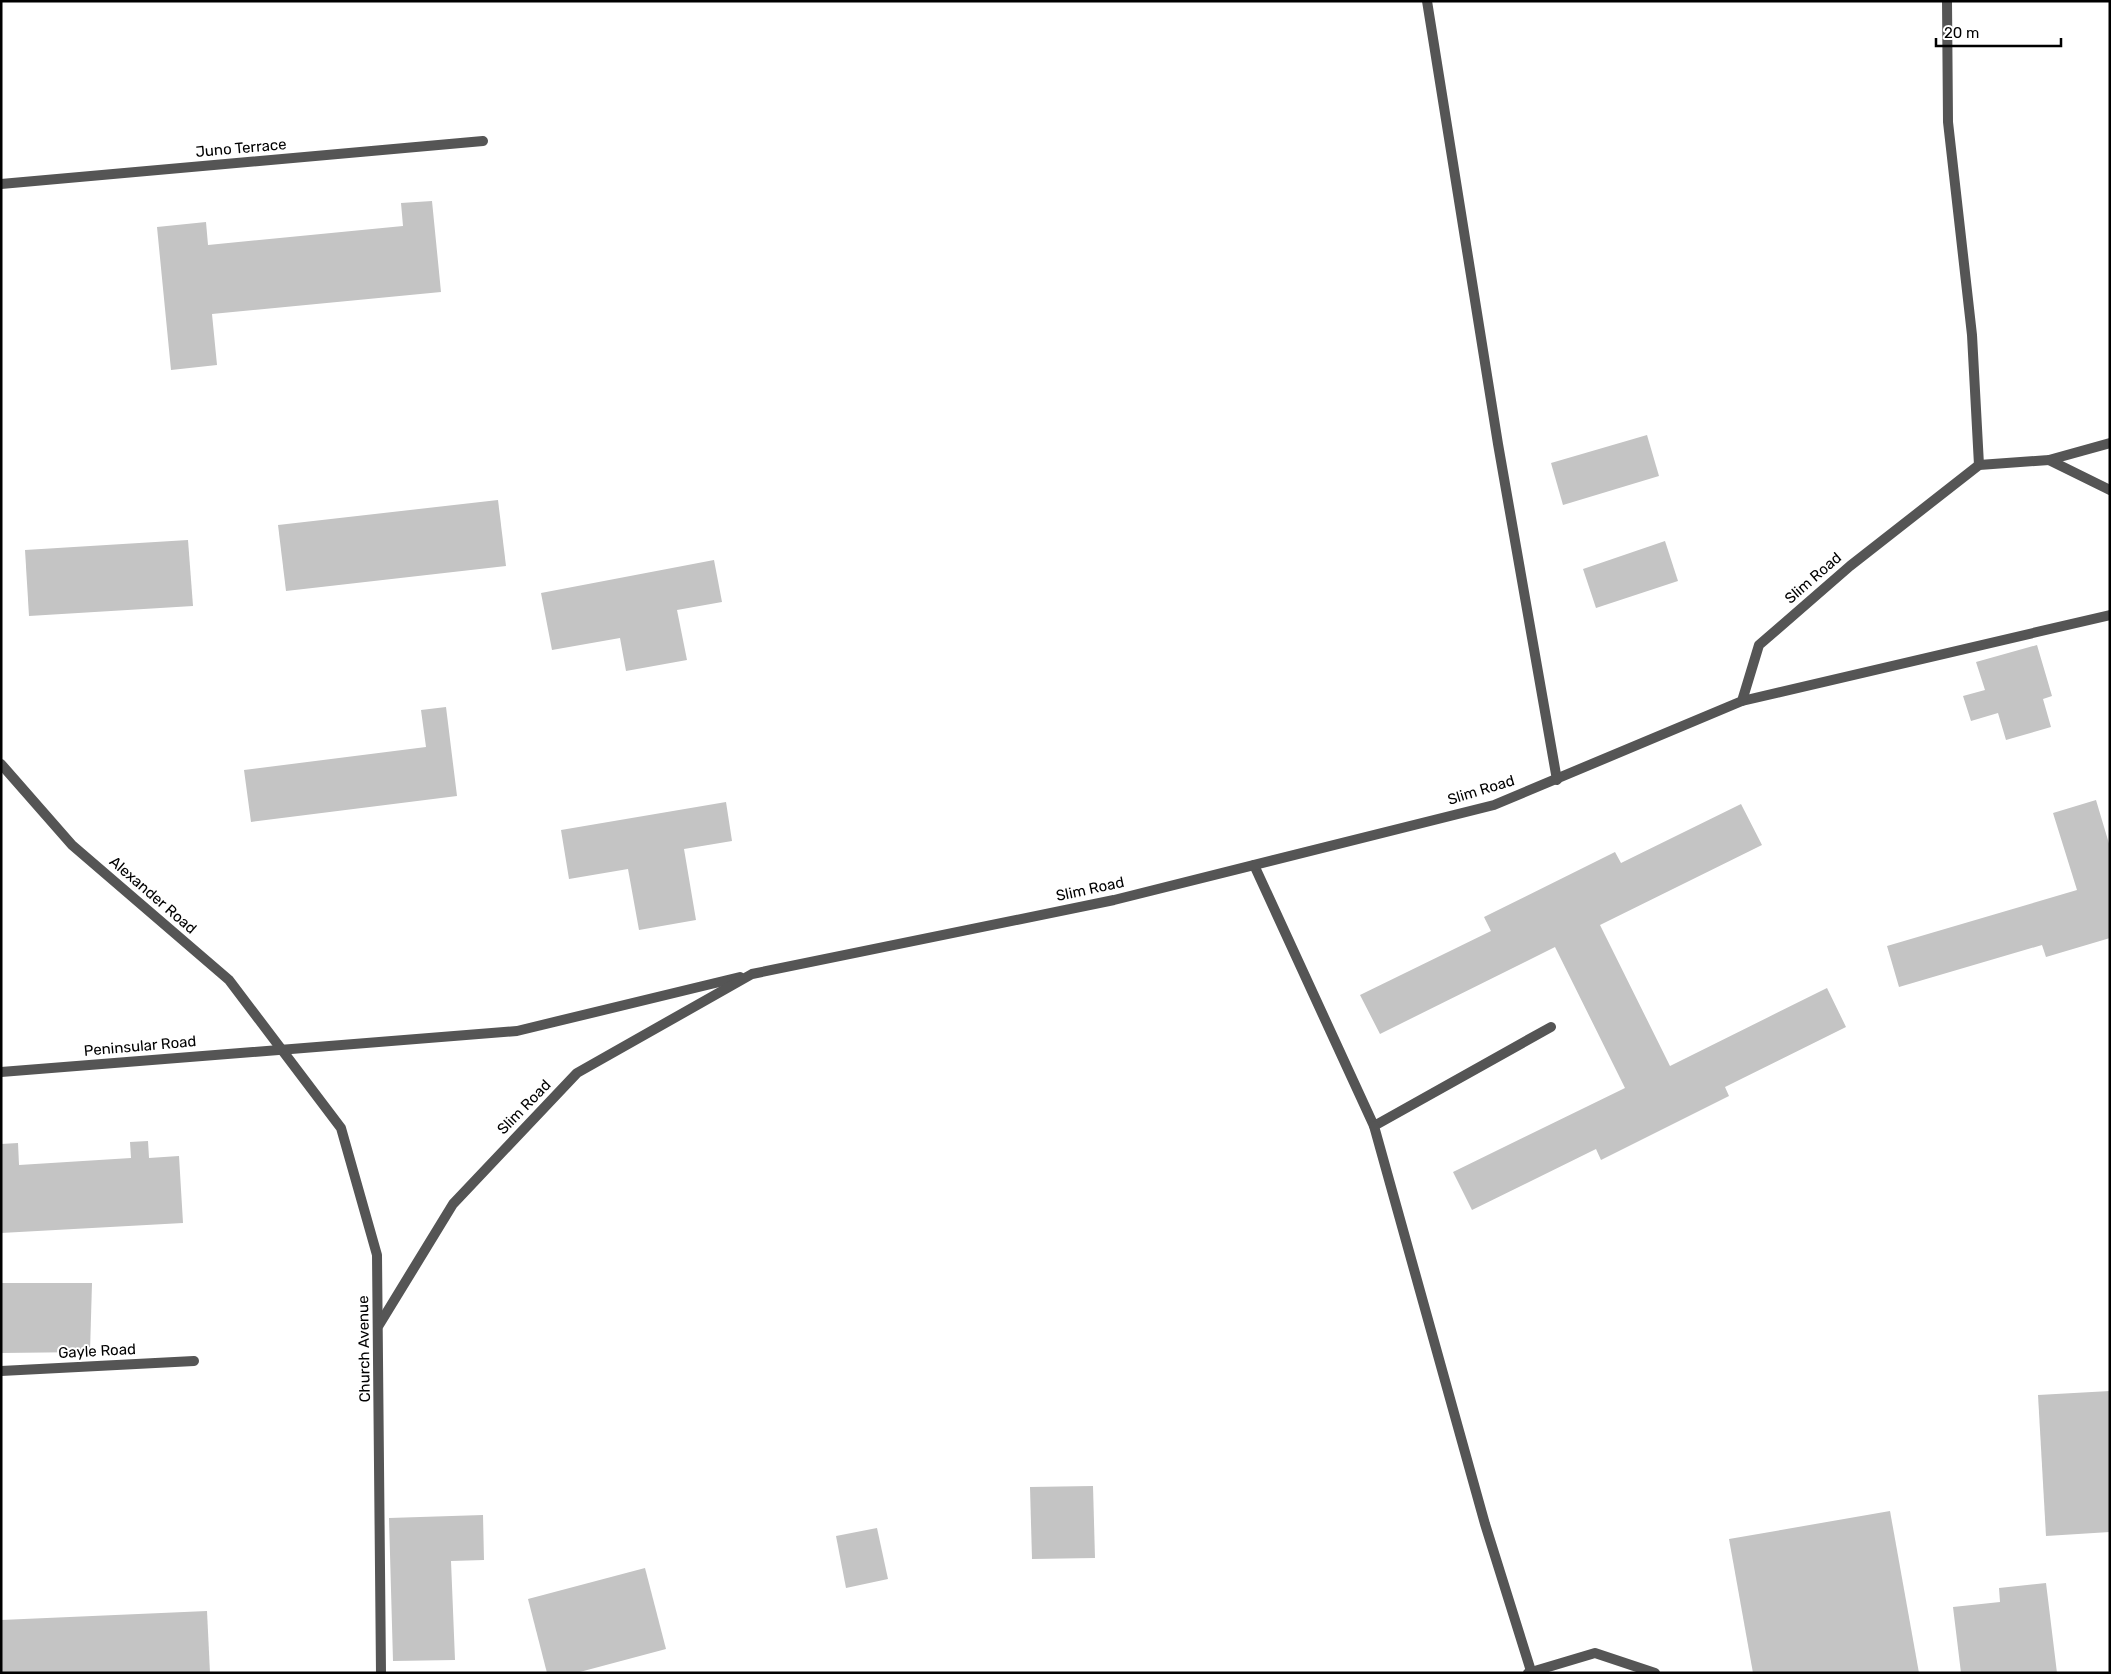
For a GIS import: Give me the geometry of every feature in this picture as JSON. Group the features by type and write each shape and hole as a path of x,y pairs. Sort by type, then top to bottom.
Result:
{"lane":[{"path":"1427,1 1498,444 1556,780"},
{"path":"1947,1 1948,122 1972,335 1979,464 2049,460 2110,443"},
{"name":"Juno Terrace","path":"1,184 482,141"},
{"path":"2049,460 2110,490"},
{"name":"Slim Road","path":"282,1050 517,1031 752,974 1114,900 1494,804 1556,780 1742,701 1759,645 1850,566 1979,464"},
{"path":"1742,701 2110,615"},
{"name":"Alexander Road","path":"1,764 72,845 229,980 282,1050"},
{"path":"1254,865 1374,1126 1485,1524 1529,1672 1595,1653 1655,1673"},
{"name":"Slim Road","path":"379,1325 453,1204 577,1073 752,974"},
{"path":"1374,1126 1551,1028"},
{"name":"Peninsular Road","path":"1,1072 282,1050"},
{"name":"Church Avenue","path":"282,1050 341,1128 377,1255 381,1673"},
{"name":"Gayle Road","path":"1,1371 194,1361"}],"building":[{"path":"432,201 441,292 212,314 217,365 171,370 157,227 206,222 208,245 403,226 401,203"},
{"path":"1647,435 1659,476 1563,505 1551,463"},
{"path":"498,500 506,566 286,591 278,525"},
{"path":"188,540 193,606 29,616 25,550"},
{"path":"1665,541 1678,581 1596,608 1583,569"},
{"path":"714,560 722,602 677,610 687,660 626,671 620,638 552,650 541,593"},
{"path":"2037,645 2052,696 2043,699 2051,727 2006,740 1998,713 1971,721 1963,696 1985,690 1976,662"},
{"path":"446,707 457,796 251,822 244,770 426,747 421,710"},
{"path":"2096,800 2110,847 2110,938 2046,957 2042,945 1899,987 1887,946 2077,890 2053,813"},
{"path":"726,802 732,841 684,849 696,920 639,930 628,869 569,879 561,830"},
{"path":"1741,804 1762,845 1600,925 1670,1066 1827,988 1846,1027 1725,1087 1729,1096 1601,1160 1596,1149 1472,1210 1453,1172 1625,1088 1555,947 1380,1034 1360,995 1491,931 1484,917 1615,852 1621,863"},
{"path":"148,1141 149,1158 179,1156 183,1223 1,1233 1,1144 18,1143 19,1165 131,1158 130,1142"},
{"path":"1,1283 92,1283 90,1352 1,1353"},
{"path":"2110,1391 2110,1532 2046,1536 2038,1395"},
{"path":"1093,1486 1095,1558 1032,1559 1030,1487"},
{"path":"1890,1511 1919,1673 1753,1673 1729,1539"},
{"path":"483,1515 484,1560 451,1561 455,1660 393,1661 389,1518"},
{"path":"877,1528 888,1579 846,1588 836,1536"},
{"path":"645,1568 666,1649 576,1673 547,1673 528,1599"},
{"path":"2046,1583 2057,1673 1961,1673 1953,1607 2000,1602 1999,1588"},
{"path":"207,1611 210,1673 1,1673 1,1620"}]}
